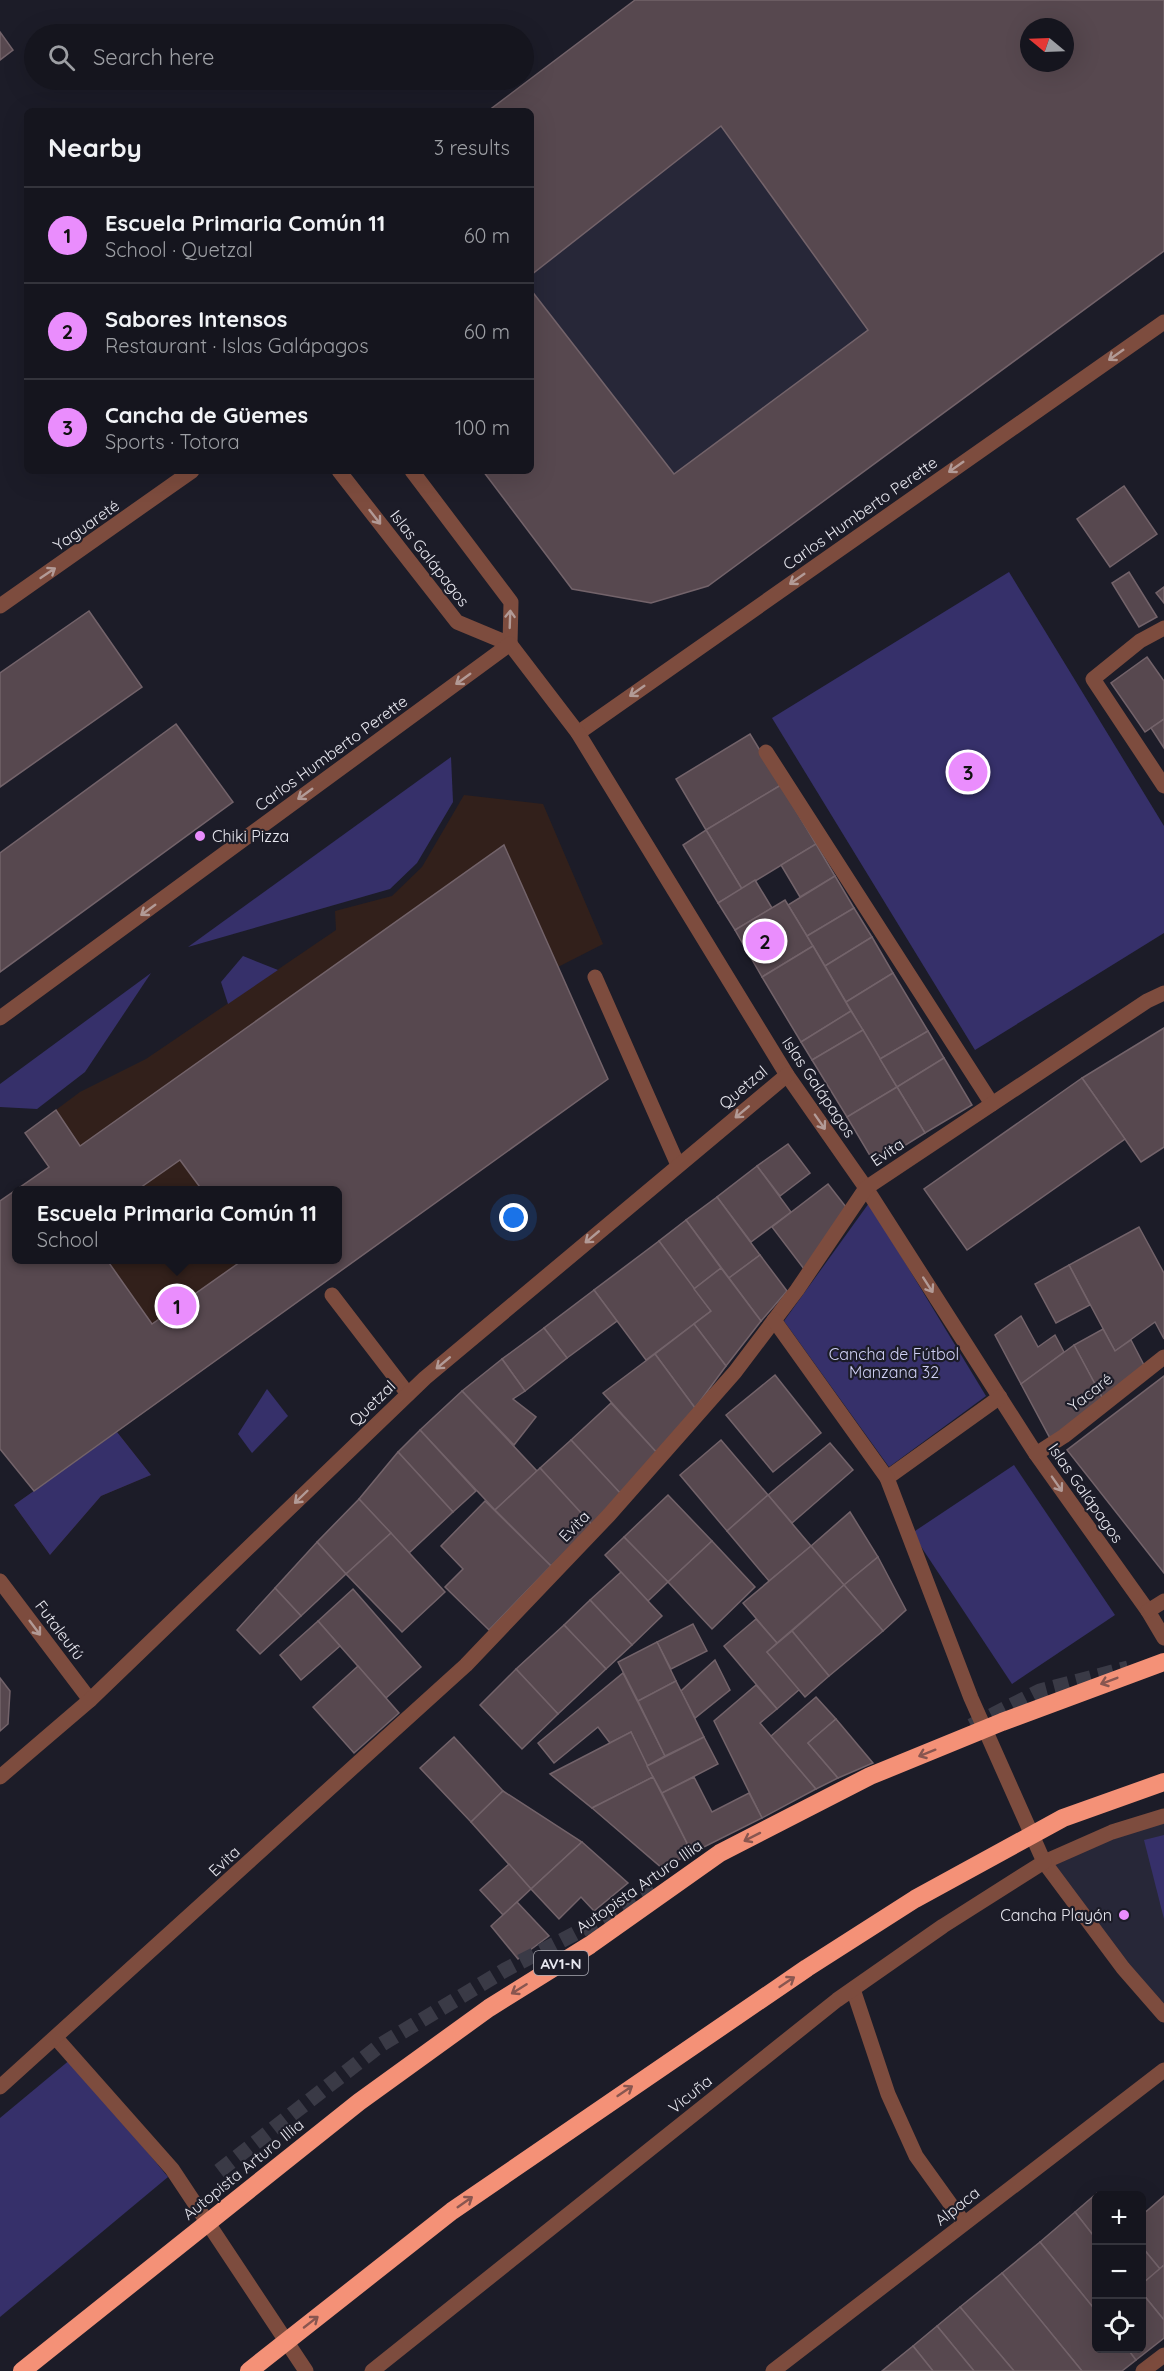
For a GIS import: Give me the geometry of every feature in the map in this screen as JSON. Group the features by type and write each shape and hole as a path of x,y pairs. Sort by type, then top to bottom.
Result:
{"highway":[{"name":"Autopista Arturo Illia","path":"22,2371 359,2102 489,2008 590,1945 720,1853 870,1776 1002,1722 1164,1662"},
{"path":"249,2371 452,2211 807,1968 915,1899 1063,1818 1164,1782"}],"street":[{"name":"Carlos Humberto Perette","path":"578,733 1164,322"},
{"name":"Yaguareté","path":"0,606 188,474"},
{"name":"Islas Galápagos","path":"341,474 457,622 510,644 578,733 787,1075 866,1188 1036,1454 1148,1611 1164,1638"},
{"path":"414,474 511,602 510,644"},
{"path":"1164,628 1140,641 1093,680 1164,786"},
{"name":"Carlos Humberto Perette","path":"0,1018 510,644"},
{"path":"766,752 992,1104"},
{"path":"595,977 678,1165"},
{"name":"Evita","path":"0,2088 466,1665 609,1515 735,1372 866,1188 1147,1001 1164,993"},
{"name":"Quetzal","path":"0,1777 90,1700 408,1394 787,1075"},
{"path":"332,1295 408,1394"},
{"path":"774,1320 887,1478 971,1698 1044,1862 1123,1968 1164,2014"},
{"name":"Yacaré","path":"1036,1454 1064,1436 1164,1357"},
{"path":"887,1478 1000,1397"},
{"name":"Futaleufú","path":"0,1581 90,1700"},
{"path":"1148,1611 1164,1601"},
{"name":"Vicuña","path":"372,2371 853,1989 943,1926 1044,1862 1112,1832 1164,1816"},
{"path":"853,1989 888,2094 916,2156 964,2223"},
{"path":"56,2038 172,2169 306,2371"},
{"name":"Alpaca","path":"773,2371 1164,2070"},
{"path":"1143,2371 1164,2355"}],"shaded area":[{"path":"1164,0 1164,251 708,586 651,603 572,589 485,474 534,474 534,110 1020,25 1020,72 1074,72 1074,18 1061,18"},
{"path":"464,795 543,804 603,944 558,967 608,1079 117,1432 151,1475 101,1496 50,1555 14,1505 34,1491 0,1449 0,1201 12,1192 12,1264 342,1264 342,1186 21,1186 48,1167 25,1133 80,1092 146,1059 336,930 335,911 392,896 422,867"},
{"name":"Cancha Playón","path":"1164,1816 1164,2015 1044,1862"}],"green space":[{"path":"1009,572 1164,826 1164,933 975,1050 772,718"},
{"path":"451,757 453,802 417,863 390,889 188,947"},
{"path":"243,956 278,970 228,1004 221,982"},
{"path":"151,973 85,1072 37,1109 0,1107 0,1084"},
{"name":"Cancha de Fútbol Manzana 32","path":"869,1203 986,1396 889,1467 784,1321"},
{"path":"267,1389 288,1416 252,1453 238,1434"},
{"path":"117,1432 151,1475 101,1496 50,1555 14,1505"},
{"path":"1014,1465 1115,1615 1012,1684 912,1533"},
{"path":"1164,1835 1164,1919 1144,1840"},
{"path":"71,2059 168,2177 0,2317 0,2118"}],"building":[{"path":"635,0 1164,0 1164,251 708,586 651,603 572,589 485,474 534,474 534,294 674,474 868,330 721,126 534,273 534,108 492,108 516,90 534,90 534,76"},
{"path":"0,32 13,50 0,60"},
{"path":"1124,486 1157,534 1110,567 1077,519"},
{"path":"1129,572 1157,617 1139,627 1112,583"},
{"path":"1164,587 1164,603 1156,593"},
{"path":"89,611 142,687 0,787 0,673"},
{"path":"1147,657 1164,681 1164,719 1145,732 1111,683"},
{"path":"1164,719 1164,748 1151,728"},
{"path":"176,724 233,802 0,972 0,853"},
{"path":"750,734 781,785 706,830 676,779"},
{"path":"781,785 816,844 742,889 706,830"},
{"path":"706,830 742,889 718,903 683,845"},
{"path":"816,844 835,876 800,897 781,865"},
{"path":"504,845 608,1079 34,1491 0,1449 0,1201 12,1193 12,1264 110,1264 152,1324 237,1264 342,1264 342,1186 199,1186 180,1160 143,1186 22,1186 49,1167 25,1133 56,1110 80,1146"},
{"path":"835,876 854,908 807,936 788,905"},
{"path":"755,880 772,908 735,930 718,903"},
{"path":"785,900 813,946 762,977 735,930"},
{"path":"854,908 872,937 825,966 807,936"},
{"path":"872,937 893,973 846,1002 825,966"},
{"path":"813,946 851,1011 801,1042 762,977"},
{"path":"893,973 928,1031 880,1059 846,1002"},
{"path":"851,1011 863,1030 812,1060 801,1042"},
{"path":"1164,1028 1164,1147 1141,1162 1082,1078"},
{"path":"863,1030 897,1087 847,1117 812,1060"},
{"path":"928,1031 944,1058 897,1087 880,1059"},
{"path":"944,1058 972,1105 925,1133 897,1087"},
{"path":"1082,1078 1125,1139 967,1250 924,1189"},
{"path":"897,1087 925,1133 875,1164 847,1117"},
{"path":"788,1144 810,1173 780,1196 757,1166"},
{"path":"757,1166 791,1212 751,1242 717,1197"},
{"path":"828,1184 846,1207 804,1269 772,1227"},
{"path":"717,1197 760,1255 729,1278 686,1220"},
{"path":"686,1220 721,1268 694,1289 659,1241"},
{"path":"1139,1227 1164,1273 1164,1339 1155,1322 1115,1351 1069,1265"},
{"path":"659,1241 711,1311 646,1360 594,1290"},
{"path":"760,1255 787,1291 761,1321 729,1278"},
{"path":"1069,1265 1090,1305 1056,1323 1035,1284"},
{"path":"721,1268 761,1321 726,1366 694,1324 711,1311 694,1289"},
{"path":"594,1290 617,1321 567,1358 544,1328"},
{"path":"1021,1316 1038,1347 1055,1335 1064,1352 1021,1384 995,1335"},
{"path":"694,1324 726,1366 695,1408 655,1354"},
{"path":"544,1328 567,1358 525,1391 502,1359"},
{"path":"1103,1329 1115,1351 1131,1340 1145,1367 1103,1399 1074,1345"},
{"path":"1074,1345 1103,1399 1051,1440 1021,1384"},
{"path":"655,1354 695,1408 658,1454 603,1393"},
{"path":"502,1359 525,1391 513,1399 536,1417 514,1445 462,1391"},
{"path":"775,1375 821,1433 773,1472 726,1415"},
{"path":"1164,1376 1164,1573 1067,1450"},
{"path":"462,1391 537,1471 495,1510 420,1430"},
{"path":"611,1403 658,1454 621,1494 571,1440"},
{"path":"420,1430 476,1491 453,1512 398,1452"},
{"path":"571,1440 621,1494 593,1526 540,1468"},
{"path":"721,1440 768,1495 727,1531 680,1475"},
{"path":"830,1443 853,1470 792,1523 768,1495"},
{"path":"398,1452 453,1512 409,1553 359,1499"},
{"path":"540,1468 593,1526 551,1566 495,1510"},
{"path":"668,1495 712,1541 668,1582 624,1537"},
{"path":"768,1495 811,1546 769,1581 727,1531"},
{"path":"359,1499 391,1533 346,1574 317,1542"},
{"path":"485,1501 551,1566 489,1630 445,1587 463,1569 441,1546"},
{"path":"850,1512 878,1557 844,1585 811,1546"},
{"path":"391,1533 445,1592 402,1632 346,1574"},
{"path":"624,1537 668,1582 648,1601 605,1555"},
{"path":"712,1541 755,1587 712,1629 668,1582"},
{"path":"317,1542 346,1574 301,1616 275,1588"},
{"path":"811,1546 844,1585 777,1643 743,1603"},
{"path":"878,1557 906,1610 883,1631 844,1585"},
{"path":"621,1572 662,1616 632,1645 590,1600"},
{"path":"844,1585 883,1631 829,1676 792,1631"},
{"path":"275,1588 301,1616 260,1654 237,1630"},
{"path":"353,1589 421,1667 386,1698 318,1621"},
{"path":"590,1600 632,1645 606,1669 564,1625"},
{"path":"756,1619 777,1643 767,1652 800,1689 777,1709 724,1646"},
{"path":"318,1621 340,1646 301,1680 280,1655"},
{"path":"693,1624 707,1651 671,1669 657,1642"},
{"path":"564,1625 606,1669 558,1714 516,1669"},
{"path":"792,1631 829,1676 805,1697 767,1652"},
{"path":"657,1642 676,1681 638,1701 618,1662"},
{"path":"715,1660 730,1690 695,1718 681,1691"},
{"path":"358,1666 399,1713 354,1753 313,1707"},
{"path":"516,1669 558,1714 522,1749 480,1705"},
{"path":"623,1673 665,1756 647,1766 631,1732 610,1743 598,1727 554,1763 538,1743"},
{"path":"0,1678 10,1691 8,1724 0,1731"},
{"path":"676,1681 704,1737 665,1756 638,1701"},
{"path":"756,1685 777,1709 760,1723 816,1789 762,1818 714,1721"},
{"path":"816,1697 836,1719 808,1743 838,1778 816,1789 771,1736"},
{"path":"836,1719 873,1763 838,1778 808,1743"},
{"path":"631,1732 653,1777 592,1808 550,1774"},
{"path":"454,1737 503,1791 471,1822 420,1768"},
{"path":"704,1737 718,1764 662,1793 647,1766"},
{"path":"653,1777 692,1853 662,1868 592,1808"},
{"path":"694,1777 712,1812 749,1793 762,1818 692,1853 662,1793"},
{"path":"503,1791 582,1842 531,1889 471,1822"},
{"path":"582,1842 628,1883 594,1911 581,1897 559,1919 531,1889"},
{"path":"509,1864 531,1889 503,1915 480,1890"},
{"path":"517,1902 549,1936 518,1959 491,1926"},
{"path":"1164,2196 1164,2265 1160,2269 1146,2252 1146,2212"},
{"path":"1092,2197 1092,2234 1075,2212"},
{"path":"1075,2212 1092,2234 1092,2306 1040,2242"},
{"path":"1040,2242 1092,2306 1092,2353 1131,2353 1136,2360 1122,2371 1082,2371 1002,2273"},
{"path":"1146,2252 1160,2269 1146,2281"},
{"path":"1164,2265 1164,2320 1146,2298 1146,2281"},
{"path":"1002,2273 1082,2371 1014,2371 960,2307"},
{"path":"1146,2298 1164,2320 1164,2338 1146,2352"},
{"path":"960,2307 1014,2371 974,2371 937,2326"},
{"path":"937,2326 974,2371 933,2371 913,2346"},
{"path":"913,2346 933,2371 882,2371"},
{"path":"1131,2353 1145,2353 1136,2360"}],"tunnel":[{"path":"971,1726 1040,1691 1128,1668"},
{"path":"219,2171 382,2044 505,1970 655,1892"}],"place":[{"name":"Cancha de Güemes","path":"968,772"},
{"name":"Chiki Pizza","path":"200,836"},
{"name":"Sabores Intensos","path":"765,941"},
{"name":"Escuela Primaria Común 11","path":"177,1306"},
{"name":"Cancha Playón","path":"1124,1915"}]}
